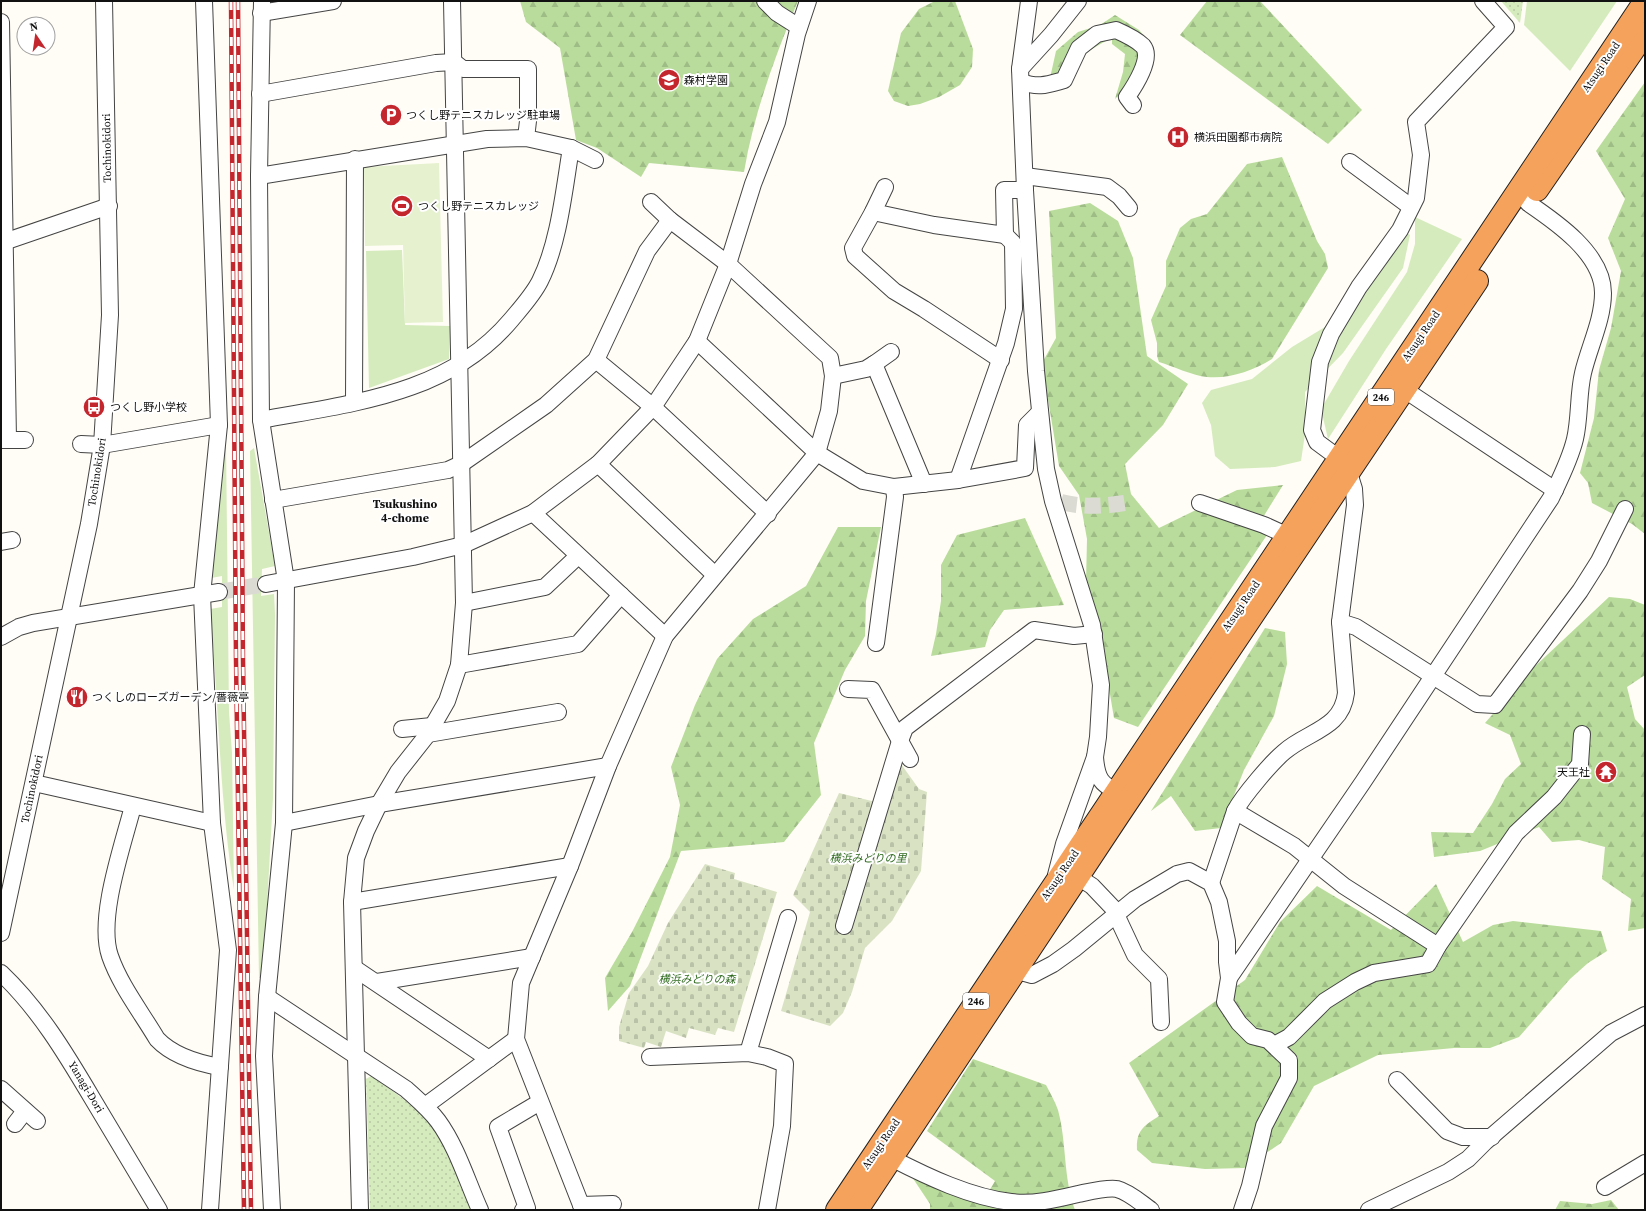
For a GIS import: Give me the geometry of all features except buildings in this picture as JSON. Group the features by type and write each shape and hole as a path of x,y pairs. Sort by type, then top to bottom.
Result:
{"highway":[{"name":"Atsugi Road","path":"837,1210 1054,884 1122,796 1344,466 1645,1"},
{"name":"Atsugi Road","path":"857,1210 1078,877 1122,796 1288,536 1405,390 1528,203 1645,33"}],"street":[{"name":"Tochinokidori","path":"1,933 89,524 102,445 110,315 104,1"},
{"path":"204,1 219,425 202,595 212,823 228,950 210,1210"},
{"path":"272,1210 264,1056 267,996 284,823 286,581 262,420 259,176 261,7 333,1"},
{"path":"360,1210 352,902 356,858 379,804 398,772 430,730 447,701 459,665 464,602 458,366 456,143 452,1"},
{"path":"765,1 777,13 799,27"},
{"path":"266,584 412,557 462,545 533,513 598,464 652,407 697,341 728,264 753,184 777,122 799,27 808,1"},
{"path":"1029,1 1020,76 1036,371 1046,469 1057,502 1094,634 1101,685 1099,729 1095,758 1096,773 1099,780 1122,796"},
{"path":"1020,76 1078,1"},
{"path":"1211,884 1235,811 1241,799 1283,753 1295,744 1334,721 1342,711 1346,693 1340,622 1355,505 1354,490 1344,466 1317,442 1312,430 1320,362 1331,334 1359,287 1400,230 1416,198 1421,155 1416,122 1506,27 1483,1"},
{"path":"1,22 5,439 25,440"},
{"path":"1020,76 1033,86 1044,86 1064,80 1079,48 1097,34 1116,30 1132,38 1144,47 1146,54 1144,68 1127,98 1133,105"},
{"path":"260,94 436,63 454,62 463,69 528,69 528,121 526,138"},
{"path":"259,176 355,159 487,139 526,138 571,148 595,160"},
{"path":"262,420 390,395 418,385 458,366 496,338 519,311 540,281 553,246 571,148"},
{"path":"354,402 355,159"},
{"path":"1350,162 1412,207"},
{"path":"1005,235 1004,190 1025,183 1107,187 1119,196 1129,208"},
{"path":"885,187 874,212 853,248 855,256 894,291 1001,360"},
{"path":"613,1204 582,1208 516,1038 521,983 570,866 608,766 665,636 768,514 817,453 829,411 833,376 830,358 728,264 670,220 651,202"},
{"path":"1229,978 1311,859 1555,490 1566,466 1575,438 1583,373 1600,317 1603,292 1598,273 1580,244 1546,215 1528,203"},
{"path":"3,242 109,206"},
{"path":"874,212 934,225 1005,235 1013,242 1014,309 1001,360 989,389 958,480"},
{"path":"273,500 448,470 461,464 546,404 596,360 647,251 670,220"},
{"path":"697,341 817,453 863,480 894,487 958,480 1025,468 1027,425 1040,412"},
{"path":"833,376 866,369 891,352"},
{"path":"596,360 652,407 768,514"},
{"path":"874,364 924,484"},
{"path":"1405,390 1555,490"},
{"path":"80,444 102,445 219,425"},
{"path":"598,464 715,575"},
{"path":"876,644 895,496 894,487"},
{"path":"1200,503 1264,525 1288,536"},
{"path":"1340,622 1356,627 1477,704 1495,705 1580,591 1599,561 1624,509"},
{"path":"533,513 665,636"},
{"path":"464,602 545,587 578,556"},
{"path":"1,637 19,627 69,617 219,592"},
{"path":"459,665 578,644 621,594"},
{"path":"844,926 905,728 1034,630 1074,636 1094,634"},
{"path":"848,689 872,690 910,759"},
{"path":"402,730 430,730 558,712"},
{"path":"1271,1043 1289,1037 1325,1001 1355,982 1374,973 1428,964 1438,946 1516,833 1554,796 1580,764 1582,734"},
{"path":"1054,884 1064,844 1095,758"},
{"path":"284,823 379,804 608,766"},
{"path":"34,784 212,823"},
{"path":"133,806 107,914 110,955 118,973 157,1039 164,1046 180,1055 204,1064 220,1067"},
{"path":"1235,811 1294,846 1344,886 1438,946"},
{"path":"352,902 570,866"},
{"path":"1018,968 1025,973 1032,974 1074,949 1135,899 1177,874 1189,871 1211,884 1219,902 1227,941 1226,962 1229,978 1225,1002 1240,1023 1252,1036 1271,1043 1289,1060 1289,1078 1264,1126 1250,1186 1242,1210"},
{"path":"1078,877 1092,886 1113,908 1135,955 1159,979 1160,1022"},
{"path":"748,1053 788,918"},
{"path":"377,982 532,957"},
{"path":"354,968 377,982 489,1059"},
{"name":"Yanagi-Dori","path":"1,974 16,987 68,1057 159,1210"},
{"path":"267,996 406,1089 425,1106 438,1120 447,1136 480,1210"},
{"path":"1369,1210 1448,1172 1468,1160 1492,1136 1611,1032 1645,1014"},
{"path":"425,1106 516,1038"},
{"path":"650,1057 748,1053 768,1057 785,1064 782,1126 767,1210"},
{"path":"1397,1080 1447,1131 1464,1137 1492,1136"},
{"path":"1,1089 31,1116 15,1124"},
{"path":"523,1210 527,1208 498,1127 540,1102"},
{"path":"892,1158 921,1174 983,1196 1012,1202 1052,1200 1095,1191 1116,1189 1151,1210"},
{"path":"1605,1187 1645,1163"}],"green space":[{"name":"森村学園","path":"520,1 798,1 781,43 759,106 744,172 649,163 641,177 597,148 576,140 560,48 526,22"},
{"path":"935,1 955,1 973,49 972,67 960,85 939,97 920,104 908,106 894,101 888,91 901,33 919,9"},
{"path":"1207,1 1260,1 1362,110 1328,144 1180,35"},
{"path":"1501,1 1523,1 1520,23"},
{"path":"1527,1 1617,1 1570,71 1524,25"},
{"path":"1115,15 1139,30 1153,46 1129,85 1115,99 1123,72 1125,54 1112,44 1112,38 1087,52 1059,86 1050,78 1056,51 1078,32 1100,25"},
{"path":"1645,82 1645,534 1632,524 1592,503 1588,483 1580,473 1594,418 1599,370 1611,328 1621,271 1608,238 1625,199 1596,151"},
{"path":"1282,157 1317,241 1325,254 1328,268 1272,359 1241,373 1224,377 1207,377 1196,375 1159,362 1157,356 1157,343 1151,320 1166,286 1166,261 1180,228 1191,219 1207,214 1247,164"},
{"name":"つくし野テニスカレッジ","path":"439,163 443,322 405,323 403,245 365,246 364,167"},
{"path":"1090,203 1118,221 1133,258 1147,356 1188,384 1163,425 1125,464 1131,494 1159,528 1237,490 1283,485 1257,527 1267,535 1138,727 1114,718 1101,641 1086,583 1087,539 1079,495 1059,466 1042,363 1056,338 1049,211"},
{"path":"1415,217 1462,239 1386,349 1328,439 1321,409 1349,361 1407,272 1415,244"},
{"path":"1405,232 1410,235 1403,268 1343,353 1305,392 1305,434 1301,461 1275,467 1230,469 1215,456 1211,425 1202,403 1211,390 1252,379 1292,347 1353,310"},
{"path":"402,250 405,325 450,326 449,359 369,388 366,251"},
{"path":"226,443 229,712 232,753 234,890 222,785 210,609 222,607 222,576 211,578 217,529 224,445"},
{"path":"254,448 275,566 262,569 261,596 274,594 275,614 273,798 263,978 259,978 250,451"},
{"path":"1025,518 1064,605 1004,610 990,630 985,647 931,656 941,601 941,565 957,535"},
{"path":"838,527 881,527 866,601 865,636 845,670 814,743 821,795 784,842 681,851 630,986 608,1011 605,978 632,932 670,857 680,805 671,767 695,705 717,659 753,619 806,586"},
{"path":"1609,597 1630,599 1645,605 1645,675 1627,687 1635,719 1645,730 1645,928 1628,931 1631,899 1602,879 1605,847 1579,840 1552,842 1539,827 1480,851 1434,857 1431,832 1473,833 1492,804 1505,779 1521,764 1510,735 1485,723 1531,670"},
{"path":"1265,628 1285,632 1287,664 1274,716 1244,770 1221,828 1195,831 1171,796 1151,811"},
{"name":"横浜みどりの里","path":"901,764 919,789 927,792 921,871 892,921 865,948 852,992 843,1013 830,1026 781,1011 810,912 793,895 839,793 876,802"},
{"name":"横浜みどりの森","path":"705,864 735,873 734,879 777,892 734,1032 718,1028 715,1035 689,1028 686,1038 666,1031 661,1047 646,1042 644,1048 619,1041 619,1027 629,993 648,966 668,923"},
{"path":"1436,884 1463,942 1493,925 1513,921 1601,931 1607,951 1588,963 1570,979 1519,1037 1490,1048 1454,1048 1378,1055 1314,1086 1281,1143 1244,1168 1205,1169 1152,1163 1137,1150 1138,1138 1142,1129 1159,1116 1129,1063 1245,980 1280,922 1317,886 1391,930"},
{"path":"973,1059 1046,1085 1054,1100 1061,1122 1067,1173 1071,1198 1075,1210 930,1210 930,1204 910,1174 989,1191 995,1181 927,1131"},
{"path":"371,1076 411,1105 436,1132 458,1174 471,1206 468,1210 370,1210 366,1079"},
{"path":"1611,1200 1619,1210 1555,1210 1560,1201 1592,1204"}],"tunnel":[{"path":"1061,502 1096,506 1131,502"},
{"path":"219,592 266,584"}],"railway":[{"path":"231,1 236,660 244,1210"},
{"path":"238,1 243,660 251,1210"}],"place":[{"name":"森村学園","path":"669,80"},
{"name":"つくし野テニスカレッジ駐車場","path":"391,115"},
{"name":"横浜田園都市病院","path":"1178,137"},
{"name":"つくし野テニスカレッジ","path":"402,206"},
{"name":"つくし野小学校","path":"94,407"},
{"name":"つくしのローズガーデン/薔薇亭","path":"77,697"},
{"name":"天王社","path":"1606,772"}],"district":[{"name":"Tsukushino 4-chome","path":"405,511"}]}
